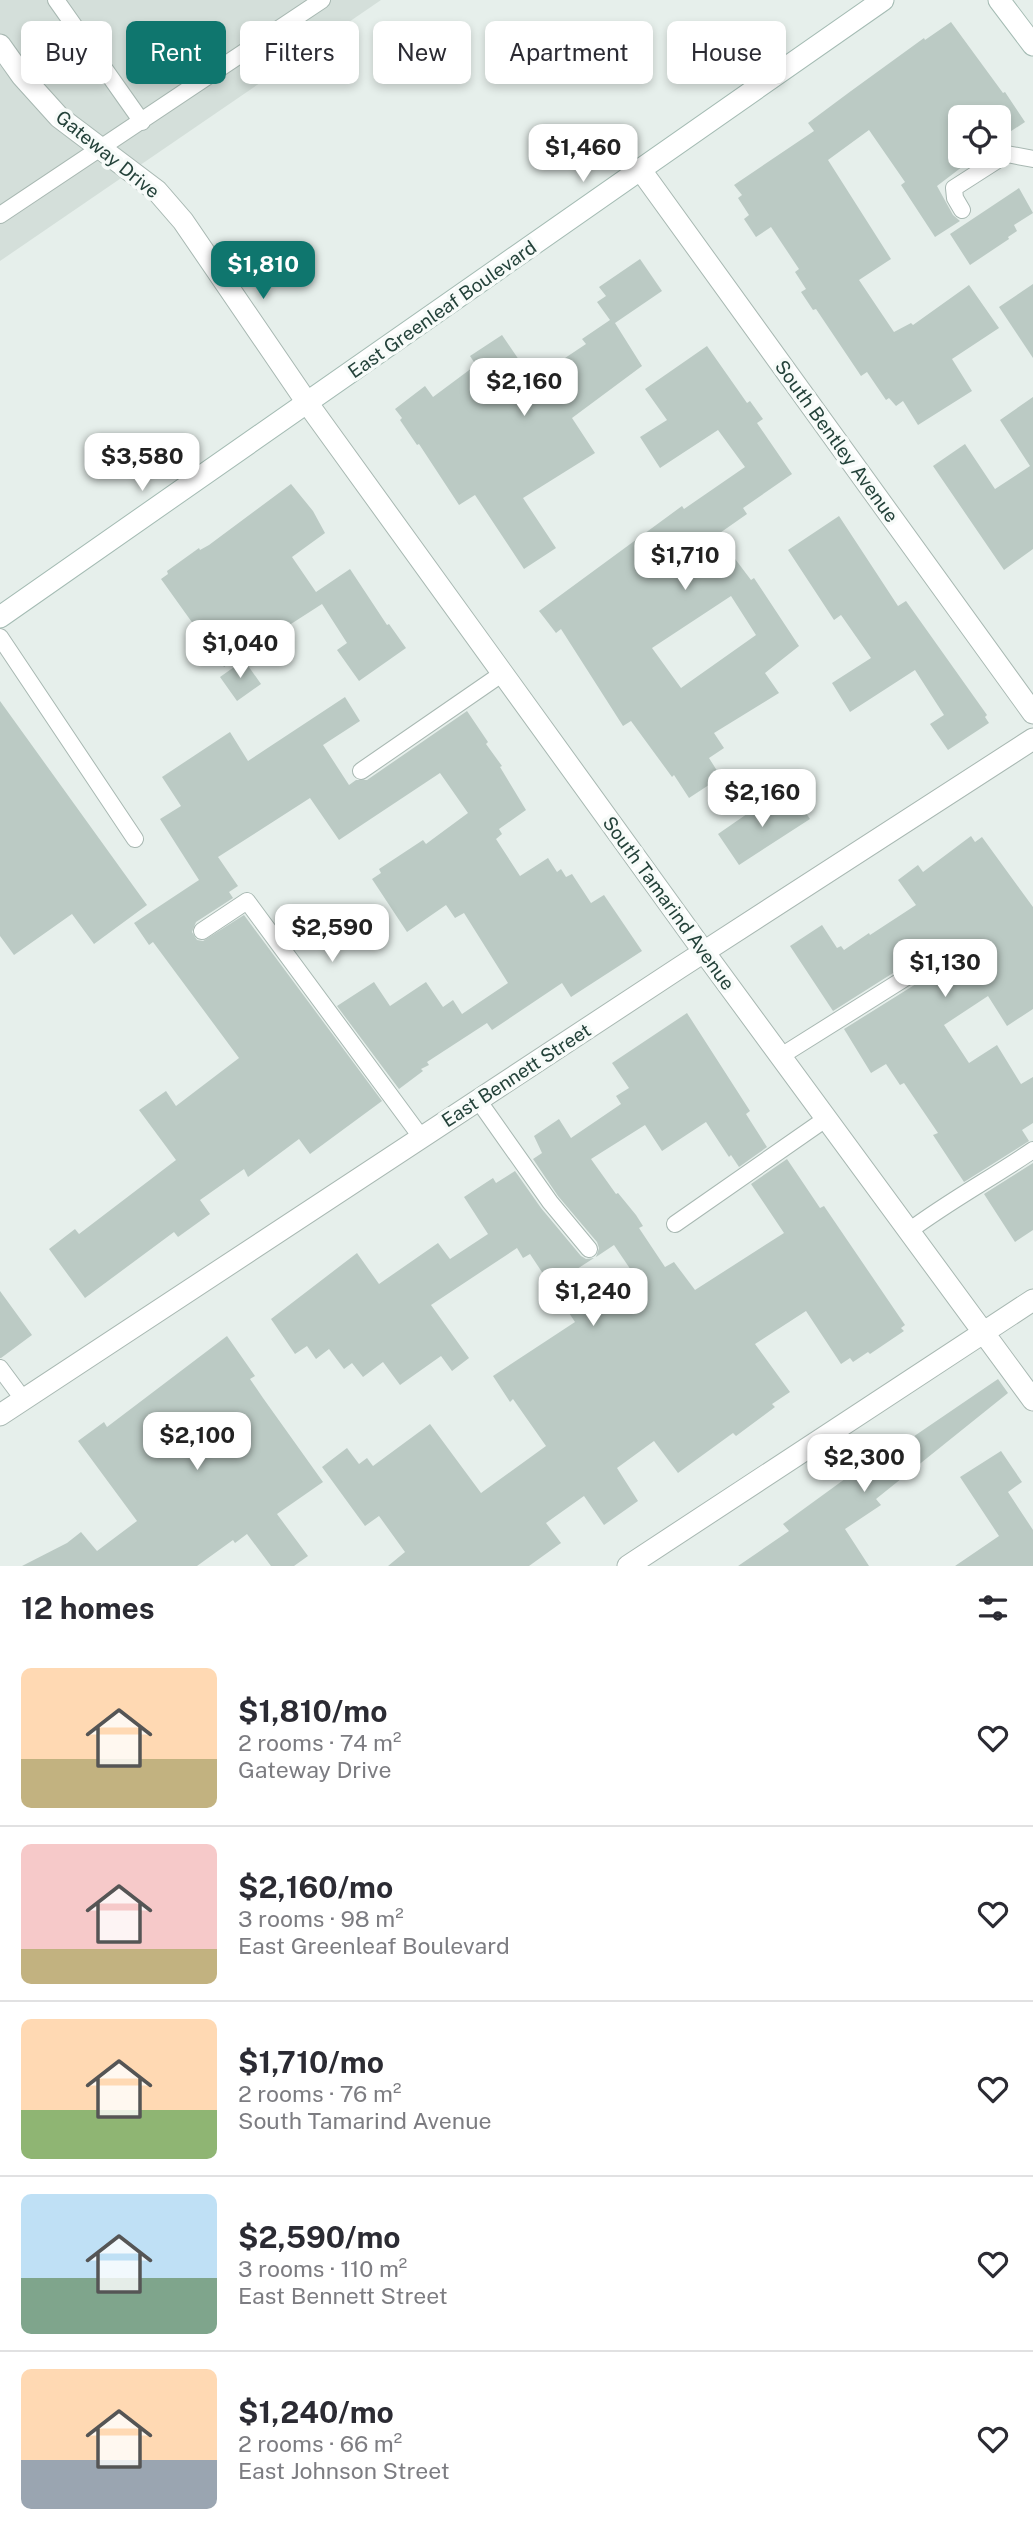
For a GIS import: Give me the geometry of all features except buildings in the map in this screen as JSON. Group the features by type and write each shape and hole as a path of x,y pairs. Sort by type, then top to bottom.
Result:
{"street":[{"name":"East Greenleaf Boulevard","path":"0,617 883,0"},
{"path":"999,0 1033,45"},
{"name":"Gateway Drive","path":"0,45 22,76 59,117 157,191 183,221 308,404"},
{"name":"South Bentley Avenue","path":"640,169 1033,713"},
{"name":"South Tamarind Avenue","path":"308,404 1033,1400"},
{"name":"East Bennett Street","path":"0,1415 704,951 1033,738"},
{"path":"628,1566 1033,1300"}],"lane":[{"path":"55,0 142,122"},
{"path":"0,215 322,0"},
{"path":"962,210 955,198 954,188 1007,154 1033,159"},
{"path":"0,638 135,839"},
{"path":"360,771 503,673"},
{"path":"202,931 247,901 421,1137"},
{"path":"781,1056 918,970"},
{"path":"478,1100 550,1202 589,1249"},
{"path":"675,1224 827,1118"},
{"path":"909,1231 947,1203 992,1178 1033,1150"},
{"path":"0,1368 23,1399"}],"shaded area":[{"path":"0,0 381,0 350,21 240,21 240,84 258,84 0,261"}]}
